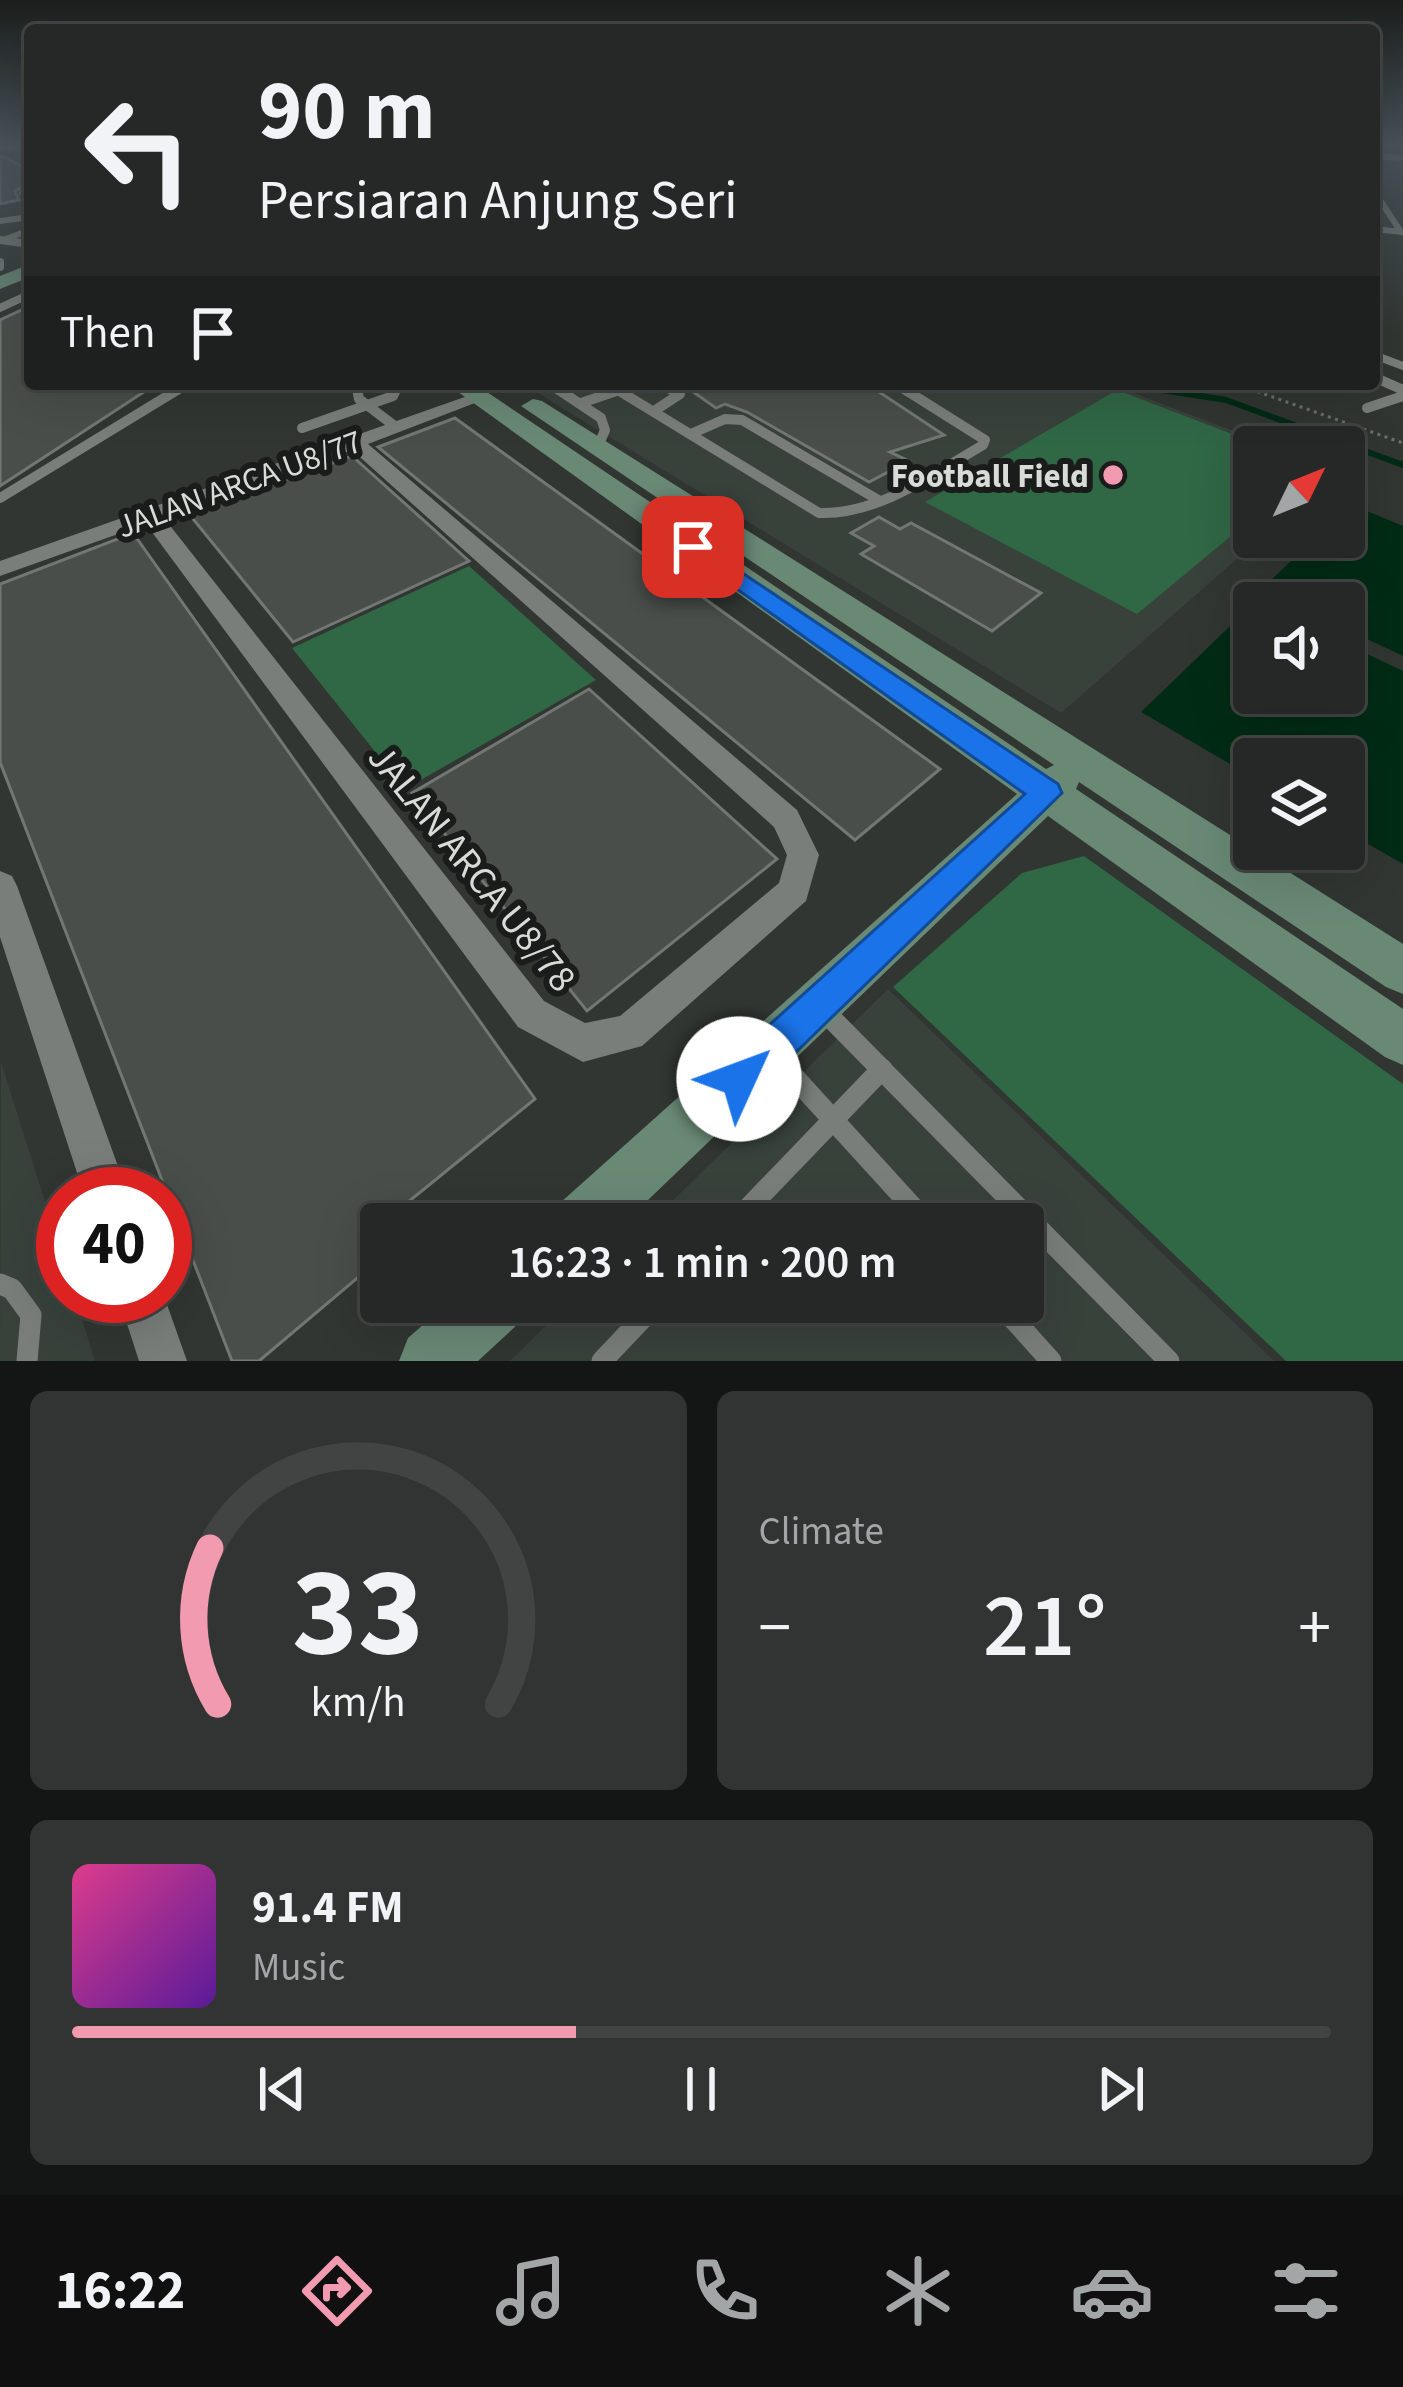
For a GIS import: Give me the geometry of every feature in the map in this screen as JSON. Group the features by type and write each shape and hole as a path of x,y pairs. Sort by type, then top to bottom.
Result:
{"street":[{"name":"JALAN ARCA U8/77","path":"0,569 396,427 477,390"},
{"path":"481,390 597,449 1064,777 1403,1039"},
{"path":"481,390 1064,777 1403,970"},
{"name":"JALAN ARCA U8/78","path":"150,515 531,1014 583,1043 629,1033 794,891 803,855 786,819 354,442"},
{"path":"604,1203 1064,777"},
{"path":"0,886 97,1167"},
{"path":"150,1323 163,1361"},
{"path":"431,1361 473,1323"}],"lane":[{"path":"0,498 178,390"},
{"path":"357,390 359,399 396,427"},
{"path":"302,428 393,396 393,390"},
{"path":"559,390 602,418 605,430 597,449"},
{"path":"580,403 608,390"},
{"path":"619,390 818,513 838,517 880,500 985,440 906,390"},
{"path":"654,411 680,394 672,390"},
{"path":"1367,408 1403,393"},
{"path":"693,433 724,419 742,420 880,500"},
{"path":"819,1005 1168,1361"},
{"path":"770,1051 909,1203"},
{"path":"753,1203 882,1069"},
{"path":"0,1284 12,1289 31,1315 28,1361"},
{"path":"602,1361 638,1323"},
{"path":"1017,1323 1052,1361"}],"path":[{"path":"1254,390 1403,443"}],"shaded area":[{"path":"533,390 1126,390 1233,431 1233,558 1238,558 1061,713"},
{"name":"Football Field","path":"1117,390 1233,434 1233,534 1137,614 925,502"},
{"path":"1365,510 1403,526 1403,656 1365,638 1365,582 1269,582 1294,558 1365,558"},
{"path":"469,566 596,680 405,789 292,648"},
{"path":"1233,623 1233,714 1365,714 1365,653 1403,671 1403,864 1365,842 1365,738 1233,738 1233,766 1141,712"},
{"path":"1084,856 1403,1084 1403,1361 1286,1361 893,987 1022,873"},
{"path":"888,989 1274,1361 510,1361 549,1323 1044,1323 1044,1203 670,1203"},
{"path":"1,1062 36,1173 36,1323 83,1323 95,1361 0,1361"}],"building":[{"path":"24,309 24,390 147,390 0,486 0,320"},
{"path":"690,390 876,390 944,435 890,452 909,461 869,482 747,412 725,404 716,408"},
{"path":"455,418 940,769 855,840 378,447"},
{"path":"352,456 469,561 293,642 189,514"},
{"path":"879,517 900,529 911,523 1041,593 992,631 861,554 874,546 851,533"},
{"path":"133,533 535,1099 407,1203 360,1203 360,1276 259,1361 232,1361 192,1258 192,1167 157,1167 0,762 0,584"},
{"path":"589,689 777,859 587,1011 412,793"}],"waterway":[{"path":"1162,390 1226,400 1403,465"}],"place":[{"name":"Football Field","path":"1113,475"}],"route":[{"path":"693,547 1047,793 739,1079"}]}
